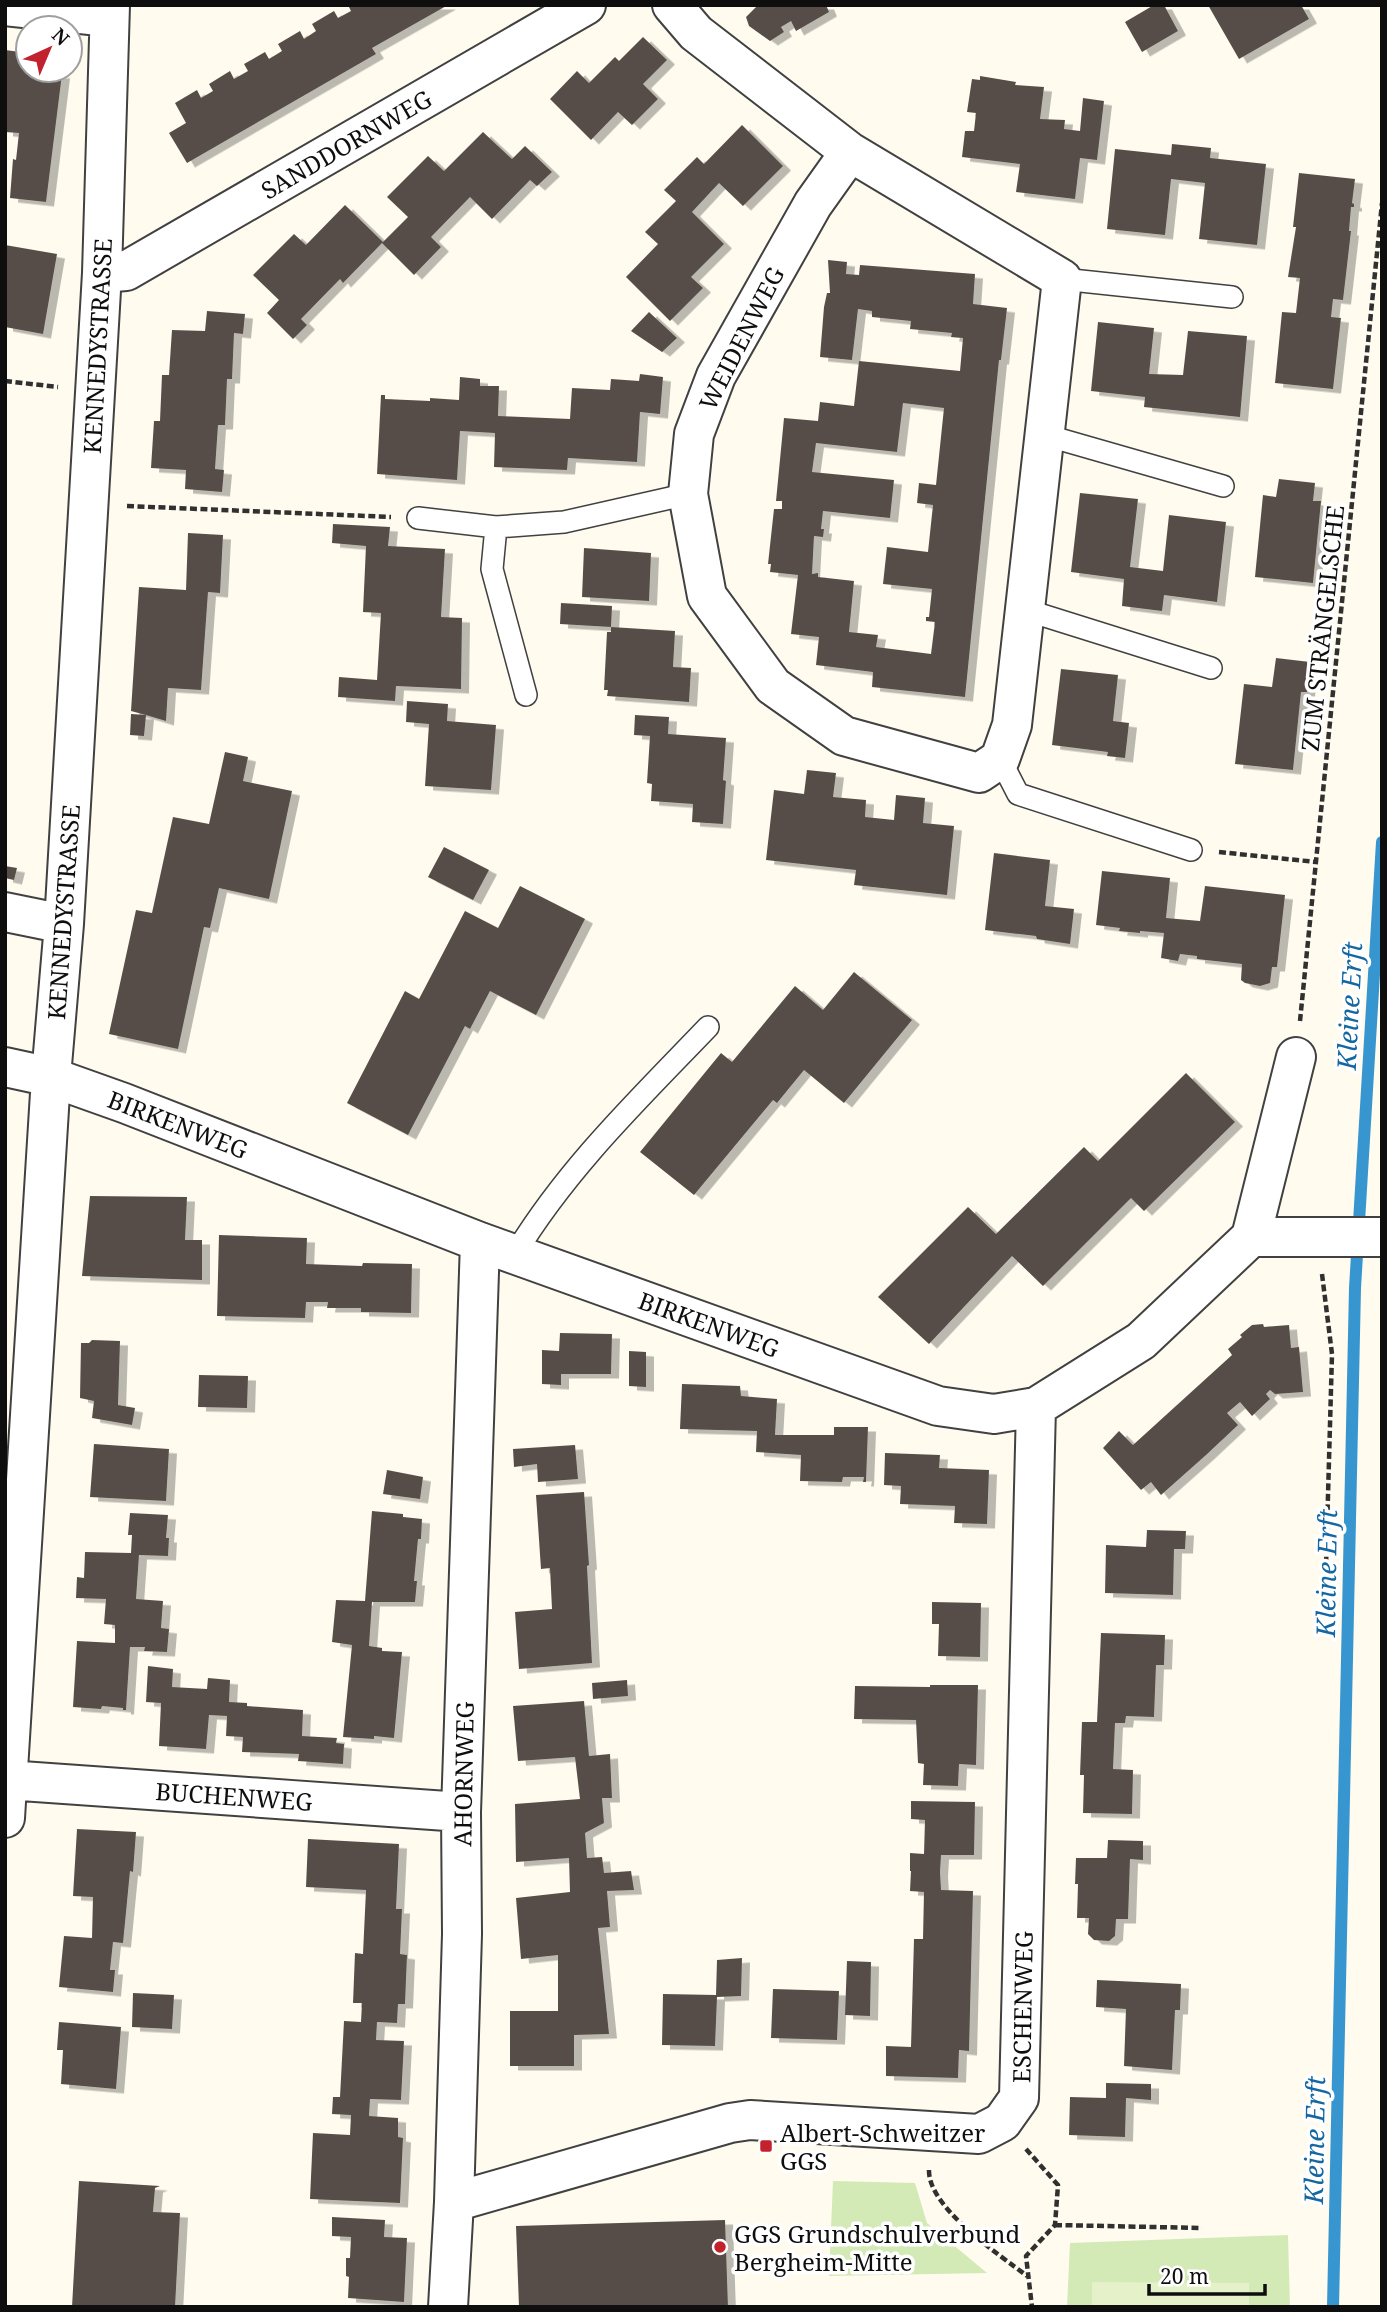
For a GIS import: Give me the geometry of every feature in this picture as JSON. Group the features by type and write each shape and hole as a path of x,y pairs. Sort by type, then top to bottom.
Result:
{"street":[{"name":"SANDDORNWEG","path":"102,272 126,271 586,5"},
{"path":"672,5 695,33 850,152 1062,279 1012,725 1000,759"},
{"path":"5,6 110,11"},
{"name":"KENNEDYSTRASSE","path":"5,1818 51,1077 64,924 102,272 110,11"},
{"name":"WEIDENWEG","path":"850,152 813,204 716,376 694,434 688,494 707,596 773,686 844,736 979,773 1000,759"},
{"path":"5,912 64,924"},
{"path":"1296,1057 1251,1237 1310,1251 1382,1237"},
{"name":"BIRKENWEG","path":"5,1068 51,1077 124,1103 497,1248 938,1406 993,1414 1036,1407 1141,1341 1251,1237"},
{"name":"AHORNWEG","path":"448,2307 462,1934 461,1812 497,1248"},
{"name":"ESCHENWEG","path":"1002,2122 1019,2098 1036,1407"},
{"name":"BUCHENWEG","path":"7,1780 461,1812"},
{"path":"454,2202 730,2123 750,2120 979,2134 1002,2122"}],"lane":[{"path":"1062,279 1232,297"},
{"path":"1045,435 1223,486"},
{"path":"418,518 496,527 564,522 688,494"},
{"path":"496,527 492,569 526,695"},
{"path":"1026,610 1211,668"},
{"path":"1000,759 1018,794 1191,850"},
{"path":"497,1248 538,1215 589,1151 708,1027"}],"path":[{"name":"ZUM STRÄNGELSCHE","path":"1296,1057 1382,203"},
{"path":"5,381 94,391"},
{"path":"88,504 418,518"},
{"path":"1191,850 1316,862"},
{"path":"1310,1251 1332,1354 1326,1566"},
{"path":"1002,2122 1058,2185 1055,2225 1026,2256 1032,2307"},
{"path":"930,2131 929,2177 937,2195 962,2227 1028,2277"},
{"path":"1055,2225 1202,2228"}],"green space":[{"path":"833,2181 915,2183 927,2223 987,2273 829,2276"},
{"path":"1288,2235 1290,2307 1067,2307 1070,2243"},
{"path":"1092,2282 1249,2283 1249,2307 1092,2307"}],"building":[{"path":"348,5 448,5 372,48 376,54 187,163 169,133 186,123 175,103 197,90 201,98 213,91 209,84 230,71 234,79 248,71 244,64 265,52 269,59 282,51 278,44 300,31 304,39 316,31 312,24 334,11 338,18 351,11"},
{"path":"758,5 826,5 829,12 796,31 791,21 781,27 784,32 770,41 749,26 746,17"},
{"path":"1154,5 1164,5 1178,31 1142,52 1125,22"},
{"path":"1208,5 1301,5 1309,19 1239,59"},
{"path":"643,37 667,60 643,84 658,99 632,125 618,112 591,140 550,99 577,71 589,83 615,57 619,61"},
{"path":"5,50 14,51 14,84 61,84 46,202 10,198 13,159 16,160 19,133 5,132"},
{"path":"980,76 1016,82 1015,85 1044,87 1040,119 1065,120 1064,129 1080,131 1083,98 1104,101 1097,160 1080,158 1075,199 1016,192 1020,164 962,157 965,131 974,131 976,113 967,112 972,79 980,80"},
{"path":"742,125 783,166 743,206 719,183 692,212 724,244 691,277 703,288 670,321 626,277 658,244 645,232 676,201 664,190 697,157 704,164"},
{"path":"483,132 512,159 525,146 552,172 537,186 530,180 492,219 470,197 431,237 441,247 414,275 382,243 343,283 340,279 301,319 307,325 293,339 267,313 279,300 253,275 294,234 306,245 345,205 383,242 408,217 387,197 428,156 444,171"},
{"path":"1172,144 1211,148 1210,158 1266,164 1257,245 1199,239 1205,183 1171,179 1165,235 1107,229 1115,149 1171,155"},
{"path":"1299,173 1355,179 1343,300 1333,299 1331,317 1341,318 1333,389 1275,383 1282,312 1296,313 1300,278 1288,277 1296,227 1293,227"},
{"path":"5,245 57,254 43,334 5,327"},
{"path":"828,260 847,262 846,274 859,275 860,265 975,274 973,304 1007,308 999,360 965,697 872,687 873,672 816,665 819,637 791,634 798,575 770,572 771,564 768,564 774,509 782,509 782,501 776,501 784,418 818,421 820,402 854,406 859,361 960,371 963,338 951,337 952,333 910,329 911,321 872,317 872,311 858,309 852,360 820,357 824,307 827,293 830,293","holes":["903,403 944,408 936,485 919,483 917,503 933,505 928,552 887,547 883,584 932,589 929,617 926,617 926,621 935,622 931,654 876,647 878,635 849,632 854,581 812,574 814,536 823,537 823,511 890,518 894,480 812,472 816,443 897,452"]},
{"path":"207,311 245,314 243,334 234,333 232,379 227,379 225,425 218,425 215,469 224,470 222,492 185,489 186,470 151,468 154,421 160,421 162,375 169,375 172,330 205,331"},
{"path":"649,312 677,338 662,352 631,331"},
{"path":"1098,322 1154,328 1149,374 1183,375 1188,331 1247,336 1240,417 1144,407 1145,397 1091,391"},
{"path":"640,374 663,377 660,414 640,412 637,462 568,458 567,470 494,467 495,433 460,431 457,480 377,474 381,395 385,395 385,399 459,400 460,377 480,379 480,386 499,386 498,416 570,419 572,388 610,390 611,379 639,381"},
{"path":"1279,479 1315,483 1313,501 1321,501 1313,583 1255,577 1263,495 1276,497"},
{"path":"1080,493 1138,499 1130,567 1163,571 1169,515 1226,522 1217,602 1164,595 1162,611 1122,606 1124,579 1071,572"},
{"path":"333,524 390,527 388,546 445,549 441,617 462,618 461,689 396,686 395,701 338,697 339,677 377,680 381,613 363,612 366,546 332,543"},
{"path":"188,533 223,535 220,593 208,592 201,690 168,688 166,721 131,711 139,587 186,590"},
{"path":"584,548 651,553 649,601 582,597"},
{"path":"561,603 612,606 611,627 560,624"},
{"path":"611,627 675,631 673,667 691,668 689,702 607,696 608,690 604,690 607,632 611,632"},
{"path":"1276,658 1310,662 1307,692 1301,692 1293,770 1235,764 1244,684 1272,687"},
{"path":"1061,669 1118,675 1113,721 1129,723 1125,758 1107,756 1108,752 1052,745"},
{"path":"407,701 448,704 447,721 496,725 491,790 425,786 429,724 406,722"},
{"path":"131,714 146,715 144,736 130,735"},
{"path":"635,715 669,717 668,734 726,738 723,824 692,822 693,804 651,801 652,784 647,783 650,736 634,735"},
{"path":"225,752 248,757 243,781 292,791 269,899 219,888 210,928 204,927 178,1049 109,1034 136,910 152,913 173,817 209,824"},
{"path":"807,770 836,773 833,797 866,800 865,817 894,820 896,795 925,798 923,823 954,826 947,895 854,885 856,870 766,860 774,790 804,794"},
{"path":"444,847 489,870 473,900 428,877"},
{"path":"994,853 1050,860 1045,906 1074,909 1070,944 1037,939 1036,936 985,930"},
{"path":"5,866 17,868 14,880 5,878"},
{"path":"1102,871 1170,878 1166,918 1200,921 1205,886 1285,895 1277,967 1272,967 1270,983 1260,986 1245,983 1241,980 1242,964 1197,959 1197,956 1180,954 1178,961 1161,958 1164,933 1119,931 1120,928 1096,925"},
{"path":"520,886 585,919 536,1015 490,991 470,1029 465,1026 408,1135 347,1103 405,991 419,999 465,911 498,928"},
{"path":"854,972 912,1020 844,1103 804,1070 777,1103 773,1100 694,1195 640,1152 721,1053 732,1062 795,986 823,1010"},
{"path":"1186,1073 1235,1122 1144,1211 1131,1198 1043,1286 1012,1256 929,1344 878,1297 968,1207 996,1234 1084,1147 1098,1161"},
{"path":"90,1196 187,1197 185,1240 202,1240 202,1280 82,1276"},
{"path":"219,1235 307,1238 306,1264 412,1264 411,1313 361,1312 361,1308 327,1308 328,1302 306,1302 305,1318 217,1316"},
{"path":"1263,1324 1264,1327 1289,1325 1291,1348 1299,1347 1303,1392 1275,1394 1270,1390 1266,1394 1270,1399 1252,1416 1240,1402 1227,1413 1238,1425 1161,1495 1151,1482 1141,1490 1103,1448 1119,1431 1133,1445 1232,1355 1228,1349 1242,1337 1240,1335 1252,1325"},
{"path":"560,1333 612,1334 611,1374 561,1374 561,1385 542,1384 542,1350 559,1351"},
{"path":"92,1340 120,1341 118,1405 135,1408 132,1425 92,1418 94,1401 80,1398 81,1343 89,1343"},
{"path":"629,1351 646,1352 646,1387 629,1386"},
{"path":"199,1375 248,1376 247,1408 198,1407"},
{"path":"682,1384 740,1386 741,1396 777,1399 775,1435 834,1435 834,1427 868,1427 866,1482 863,1482 864,1477 843,1477 842,1482 800,1481 801,1455 756,1452 757,1431 680,1429"},
{"path":"94,1444 169,1449 166,1501 90,1497"},
{"path":"575,1445 578,1479 538,1482 537,1464 514,1467 513,1449"},
{"path":"885,1453 940,1455 939,1468 989,1470 987,1524 954,1523 955,1506 900,1504 901,1486 884,1485"},
{"path":"387,1470 423,1477 420,1499 383,1494"},
{"path":"584,1492 592,1663 519,1669 515,1612 552,1609 550,1568 541,1569 536,1495"},
{"path":"372,1511 422,1519 414,1581 417,1581 415,1602 372,1602 369,1646 382,1648 382,1651 402,1652 394,1738 343,1737 352,1645 332,1642 336,1600 365,1601"},
{"path":"130,1513 168,1515 168,1556 139,1555 136,1599 163,1601 161,1628 169,1629 167,1652 130,1647 126,1710 102,1706 101,1709 73,1707 77,1641 115,1643 115,1625 104,1624 106,1599 76,1598 77,1577 84,1578 85,1552 131,1553 132,1535 128,1535"},
{"path":"1147,1530 1186,1531 1185,1549 1174,1549 1173,1595 1105,1593 1106,1545 1146,1547"},
{"path":"932,1602 981,1603 980,1657 938,1656 939,1624 932,1624"},
{"path":"1101,1633 1165,1635 1164,1665 1156,1665 1154,1717 1126,1716 1125,1723 1115,1723 1113,1769 1133,1770 1132,1814 1083,1813 1084,1775 1080,1775 1082,1722 1097,1722"},
{"path":"148,1666 173,1669 172,1687 207,1689 208,1678 230,1680 229,1702 303,1710 302,1736 337,1738 336,1743 344,1744 343,1764 298,1761 299,1754 242,1752 243,1737 226,1736 227,1716 209,1715 206,1749 159,1746 161,1703 146,1702"},
{"path":"627,1680 628,1696 593,1699 592,1683"},
{"path":"978,1685 976,1765 959,1764 958,1786 923,1785 924,1764 918,1763 916,1720 854,1719 855,1686"},
{"path":"584,1701 589,1756 610,1754 612,1798 602,1798 604,1823 585,1833 587,1858 602,1857 604,1873 631,1871 634,1890 607,1891 610,1927 598,1928 609,2034 574,2035 574,2066 510,2066 510,2011 558,2011 558,1955 521,1959 516,1898 570,1892 569,1858 516,1862 515,1804 580,1799 575,1757 518,1761 513,1706"},
{"path":"911,1801 975,1802 974,1855 941,1855 941,1890 973,1891 969,2051 959,2050 958,2078 886,2076 886,2046 911,2047 914,1939 923,1939 924,1892 910,1891 910,1853 924,1854 925,1820 911,1819"},
{"path":"77,1829 136,1832 123,1943 113,1942 110,1970 115,1970 113,1992 59,1987 64,1936 92,1938 93,1897 73,1896"},
{"path":"308,1839 399,1844 396,1909 402,1909 400,1954 407,1955 405,2004 398,2004 397,2023 377,2022 376,2040 404,2041 401,2100 370,2099 369,2116 398,2118 398,2137 403,2138 400,2203 310,2199 313,2133 350,2135 351,2115 332,2114 333,2097 340,2097 344,2021 361,2022 362,2003 353,2003 355,1953 363,1954 366,1890 306,1887"},
{"path":"1108,1840 1143,1841 1143,1860 1130,1859 1128,1919 1116,1919 1115,1936 1109,1941 1094,1940 1088,1934 1089,1918 1077,1918 1078,1884 1075,1884 1076,1858 1107,1858"},
{"path":"742,1958 741,1996 717,1997 715,2046 662,2045 663,1994 716,1995 717,1960"},
{"path":"847,1961 871,1962 870,2016 845,2015"},
{"path":"1097,1980 1181,1984 1180,2010 1175,2010 1172,2070 1124,2066 1126,2009 1096,2007"},
{"path":"773,1989 839,1991 837,2040 771,2038"},
{"path":"133,1993 174,1995 172,2029 132,2027"},
{"path":"59,2022 121,2027 116,2089 61,2084 63,2050 57,2050"},
{"path":"1106,2083 1151,2084 1151,2100 1126,2098 1125,2137 1069,2135 1070,2097 1106,2098"},
{"path":"79,2181 160,2186 155,2188 153,2212 180,2213 175,2307 72,2307"},
{"path":"332,2217 385,2220 384,2237 407,2238 404,2302 348,2298 346,2258 350,2258 351,2237 332,2236"},
{"path":"725,2220 728,2307 519,2307 516,2226"}],"waterway":[{"name":"Kleine Erft","path":"1333,2307 1355,1288 1382,842"}],"place":[{"name":"Albert-Schweitzer GGS","path":"766,2146"},
{"name":"GGS Grundschulverbund Bergheim-Mitte","path":"720,2247"}]}
